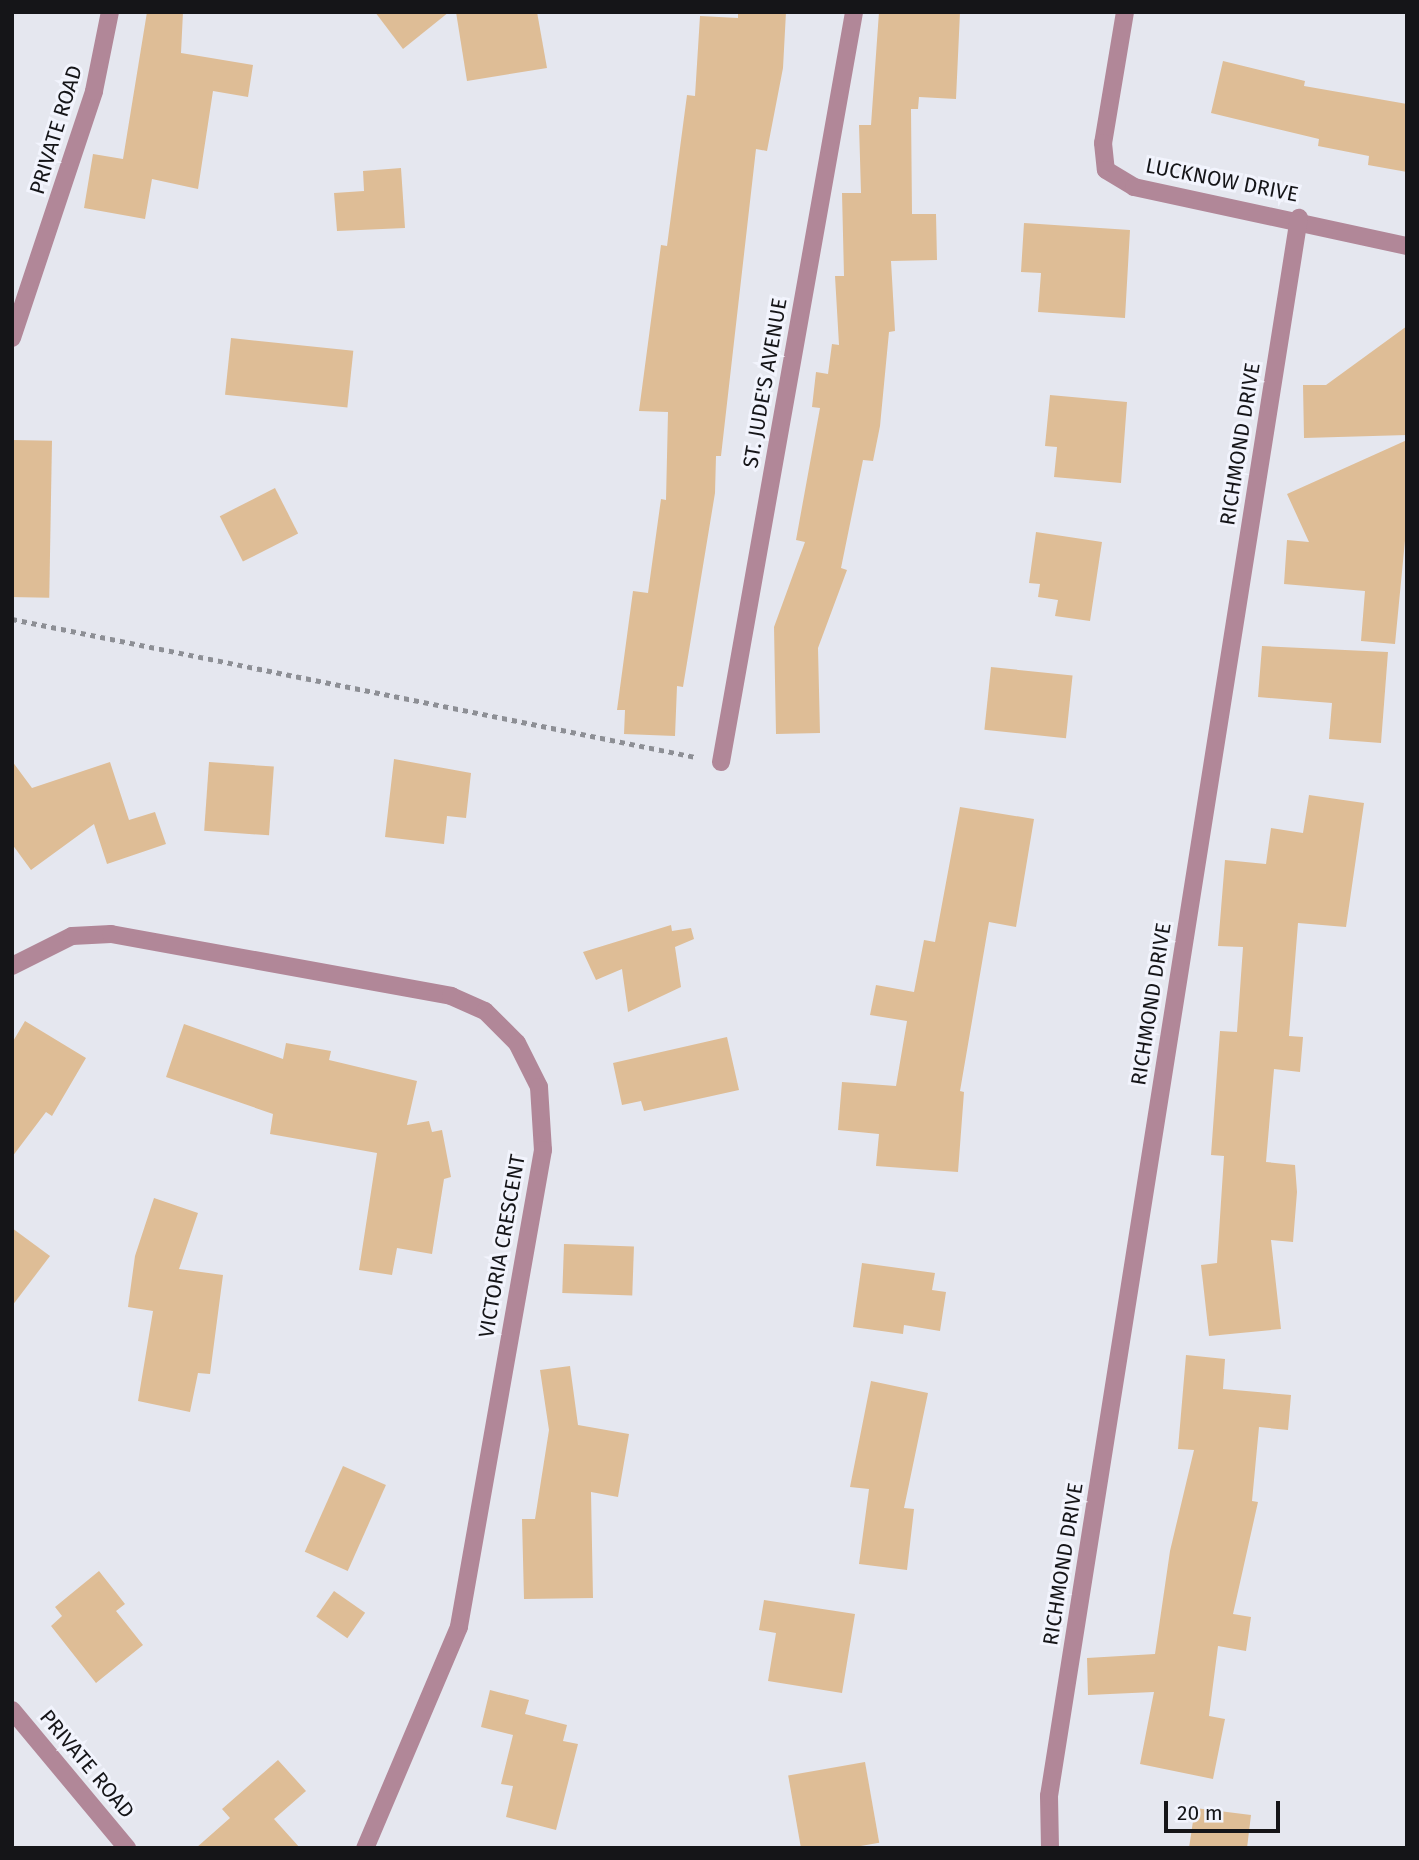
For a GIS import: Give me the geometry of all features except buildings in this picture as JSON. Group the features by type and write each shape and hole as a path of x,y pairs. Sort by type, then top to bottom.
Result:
{"street":[{"name":"PRIVATE ROAD","path":"12,338 94,92 110,12"},
{"name":"ST. JUDE'S AVENUE","path":"721,762 853,12"},
{"name":"LUCKNOW DRIVE","path":"1125,12 1103,144 1106,170 1134,187 1298,218 1407,246"},
{"name":"RICHMOND DRIVE","path":"1050,1848 1049,1796 1298,218"},
{"name":"VICTORIA CRESCENT","path":"12,966 72,936 111,934 451,996 485,1011 517,1043 539,1087 543,1150 459,1627 365,1848"},
{"name":"PRIVATE ROAD","path":"12,1710 127,1848"}],"path":[{"path":"12,619 721,762"}]}
